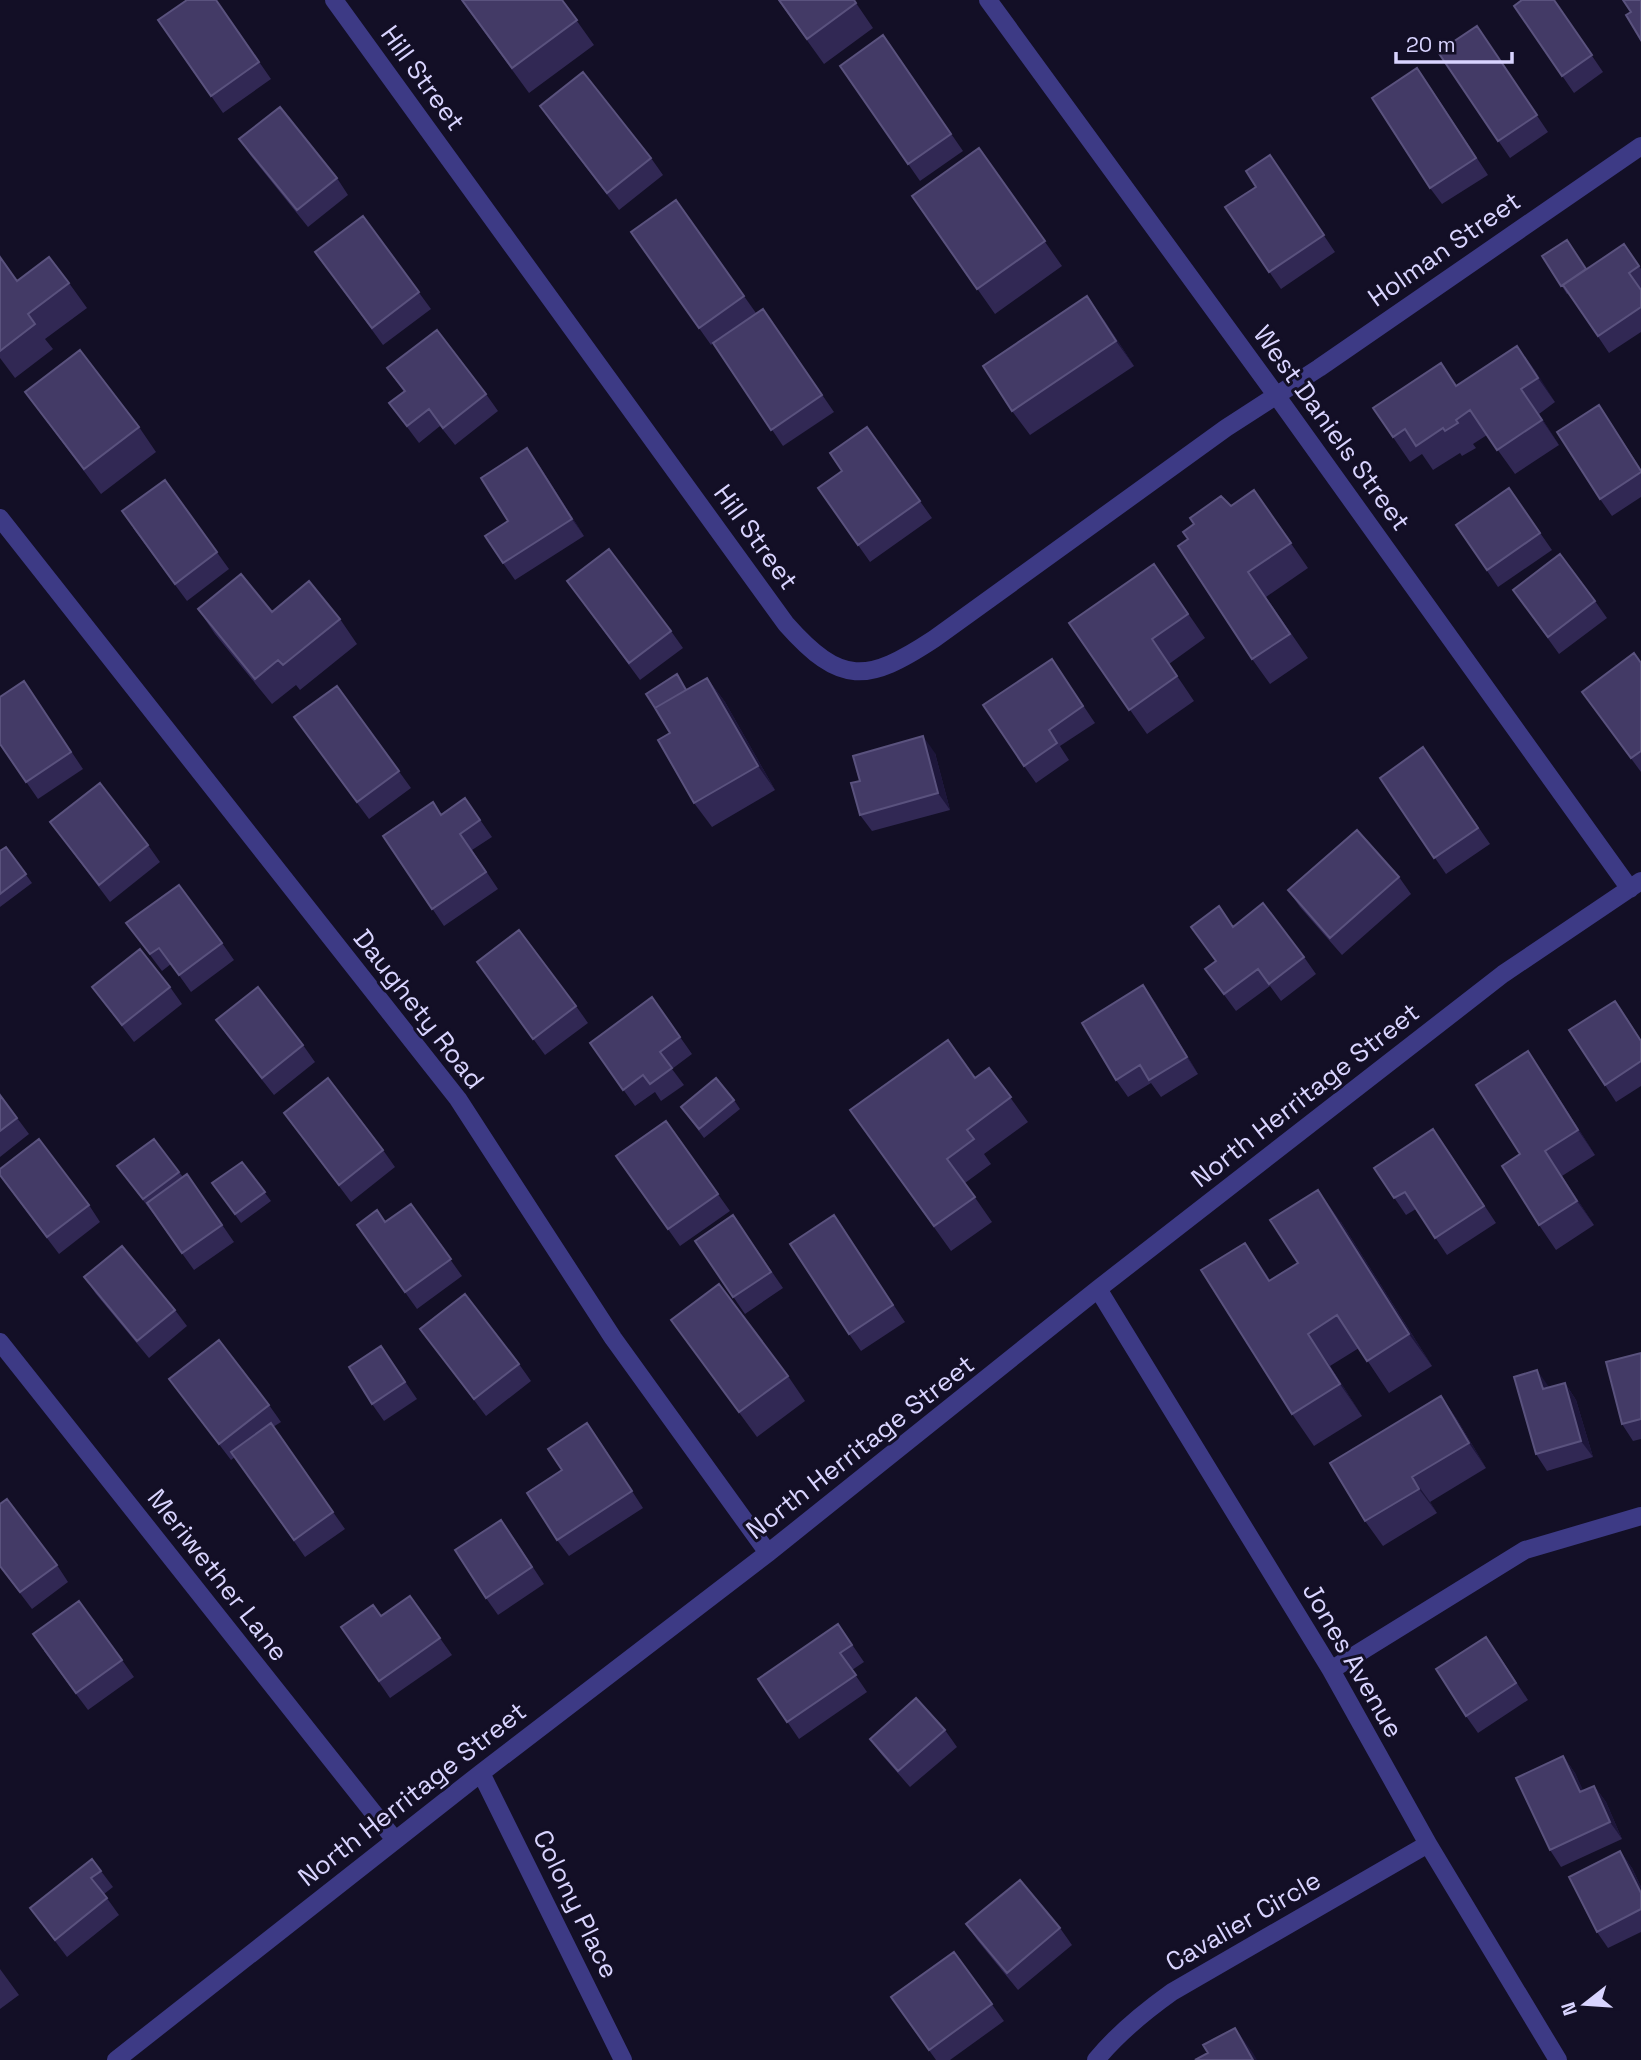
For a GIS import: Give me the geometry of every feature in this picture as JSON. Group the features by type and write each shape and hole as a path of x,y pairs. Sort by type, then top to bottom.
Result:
{"street":[{"name":"Hill Street","path":"334,0 786,624 809,650 837,668 866,673 898,663 1276,395"},
{"name":"West Daniels Street","path":"988,0 1635,885"},
{"name":"Holman Street","path":"1276,395 1641,146"},
{"name":"Daughety Road","path":"0,518 458,1100 613,1338 768,1553"},
{"name":"North Herritage Street","path":"116,2060 481,1773 768,1553 1098,1289 1503,974 1635,885"},
{"name":"Jones Avenue","path":"1098,1289 1331,1670 1428,1844 1558,2060"},
{"name":"Meriwether Lane","path":"0,1342 395,1840"},
{"path":"1331,1670 1525,1550 1641,1516"},
{"name":"Colony Place","path":"481,1773 624,2060"},
{"name":"Cavalier Circle","path":"1096,2060 1142,2013 1172,1992 1428,1844"}],"building":[{"path":"187,0 216,0 259,62 211,96 158,20"},
{"path":"462,0 562,0 577,20 512,68"},
{"path":"779,0 854,0 856,3 807,39"},
{"path":"1522,0 1554,0 1592,55 1562,76 1514,6"},
{"path":"1623,0 1641,0 1641,40 1626,15 1631,12"},
{"path":"1477,26 1537,115 1498,141 1438,52"},
{"path":"883,35 951,134 908,164 840,66"},
{"path":"1417,68 1476,158 1430,188 1372,98"},
{"path":"583,72 651,158 607,193 540,106"},
{"path":"280,107 337,178 297,210 239,139"},
{"path":"979,148 1045,241 977,289 912,196"},
{"path":"1270,155 1324,235 1269,272 1225,207 1256,187 1246,171"},
{"path":"676,200 744,296 699,328 631,232"},
{"path":"363,216 419,292 372,328 315,252"},
{"path":"1567,240 1586,269 1561,286 1542,256"},
{"path":"1624,244 1639,266 1629,273 1641,290 1641,307 1598,336 1563,285"},
{"path":"0,257 17,281 49,257 69,283 28,314 35,324 0,351"},
{"path":"1087,296 1116,341 1012,411 983,366"},
{"path":"763,309 822,395 771,430 713,343"},
{"path":"437,330 486,394 443,428 429,409 407,426 389,403 405,391 387,368"},
{"path":"1517,346 1538,378 1521,389 1542,420 1497,450 1470,410 1456,420 1458,423 1445,431 1443,428 1416,446 1405,429 1393,437 1373,408 1441,363 1456,386"},
{"path":"80,350 139,427 84,469 25,392"},
{"path":"1599,405 1641,471 1600,499 1557,432"},
{"path":"867,427 920,501 858,545 818,488 842,471 830,453"},
{"path":"527,448 572,519 503,563 485,536 508,521 481,478"},
{"path":"165,480 217,552 175,584 122,511"},
{"path":"1509,488 1540,533 1487,570 1456,525"},
{"path":"1254,490 1291,543 1248,572 1290,634 1252,659 1178,546 1188,539 1183,532 1194,524 1190,518 1221,496 1231,506"},
{"path":"609,549 671,631 629,663 567,581"},
{"path":"1560,554 1595,601 1548,637 1513,590"},
{"path":"1154,564 1188,614 1152,639 1177,676 1129,710 1069,623"},
{"path":"241,574 272,612 309,581 340,619 283,665 278,660 255,679 198,609"},
{"path":"1634,653 1641,663 1641,751 1631,758 1582,692"},
{"path":"1052,659 1083,706 1049,730 1057,743 1024,766 983,705"},
{"path":"677,674 686,690 655,708 646,694"},
{"path":"707,678 758,766 694,803 658,740 670,733 655,708"},
{"path":"24,681 71,752 26,782 0,744 0,697"},
{"path":"337,686 399,771 357,802 294,717"},
{"path":"923,736 938,793 860,815 851,783 860,781 853,756"},
{"path":"1423,747 1478,828 1434,858 1380,778"},
{"path":"100,783 148,845 99,885 50,822"},
{"path":"465,798 480,820 460,834 486,872 432,909 383,836 433,802 441,815"},
{"path":"1357,830 1399,877 1330,938 1288,890"},
{"path":"6,847 26,874 0,894 0,851"},
{"path":"179,885 222,943 179,975 159,948 150,954 126,923"},
{"path":"1263,903 1304,957 1269,984 1258,969 1224,994 1205,969 1216,961 1191,927 1219,906 1233,927"},
{"path":"519,930 576,1006 533,1039 477,962"},
{"path":"140,949 170,987 122,1025 92,987"},
{"path":"1143,985 1187,1057 1149,1080 1140,1065 1116,1080 1082,1023"},
{"path":"258,987 303,1045 262,1078 216,1020"},
{"path":"652,997 680,1037 660,1052 672,1068 650,1084 643,1075 623,1090 590,1043"},
{"path":"1615,1001 1641,1041 1641,1061 1605,1085 1569,1030"},
{"path":"948,1040 975,1078 989,1068 1011,1097 967,1130 974,1139 947,1159 975,1197 934,1226 850,1110"},
{"path":"1528,1051 1578,1130 1545,1151 1577,1201 1539,1225 1502,1166 1520,1154 1476,1085"},
{"path":"328,1078 383,1150 339,1185 284,1113"},
{"path":"716,1078 734,1100 699,1129 681,1107"},
{"path":"0,1095 17,1118 0,1131"},
{"path":"666,1121 718,1194 668,1229 616,1156"},
{"path":"1433,1129 1484,1206 1435,1238 1405,1192 1394,1198 1374,1168"},
{"path":"39,1139 89,1205 47,1237 0,1175 0,1169"},
{"path":"154,1139 179,1172 143,1199 117,1166"},
{"path":"242,1162 265,1192 235,1214 212,1183"},
{"path":"187,1174 222,1225 182,1253 147,1203"},
{"path":"1318,1190 1409,1334 1367,1361 1337,1315 1308,1334 1340,1384 1292,1414 1201,1270 1245,1243 1269,1281 1298,1263 1270,1220"},
{"path":"411,1204 451,1259 405,1292 357,1225 377,1210 385,1222"},
{"path":"733,1215 771,1272 733,1297 695,1241"},
{"path":"834,1215 893,1305 849,1334 790,1244"},
{"path":"122,1246 175,1310 137,1341 84,1277"},
{"path":"719,1284 788,1376 739,1412 671,1320"},
{"path":"465,1294 519,1364 474,1399 420,1329"},
{"path":"219,1340 269,1405 219,1444 169,1379"},
{"path":"381,1346 405,1382 372,1404 349,1367"},
{"path":"1641,1353 1641,1419 1622,1424 1606,1362"},
{"path":"1537,1370 1543,1389 1565,1383 1581,1441 1536,1454 1514,1377"},
{"path":"1441,1396 1469,1443 1412,1477 1419,1489 1365,1521 1330,1463"},
{"path":"271,1423 333,1512 294,1540 231,1452"},
{"path":"587,1423 632,1491 557,1540 527,1493 562,1470 548,1449"},
{"path":"7,1499 57,1565 20,1592 0,1566 0,1504"},
{"path":"501,1520 532,1567 486,1598 455,1550"},
{"path":"410,1596 440,1638 379,1681 341,1627 373,1605 381,1616"},
{"path":"79,1601 122,1660 76,1693 33,1634"},
{"path":"838,1624 852,1645 840,1653 856,1675 787,1722 758,1679"},
{"path":"1486,1637 1516,1683 1466,1716 1436,1669"},
{"path":"916,1698 945,1730 898,1771 870,1739"},
{"path":"1563,1756 1580,1792 1594,1786 1610,1822 1550,1850 1516,1778"},
{"path":"1620,1851 1641,1893 1641,1909 1597,1932 1569,1877"},
{"path":"92,1859 101,1871 91,1878 107,1898 55,1940 30,1908"},
{"path":"1020,1880 1060,1928 1007,1973 966,1924"},
{"path":"954,1952 992,2004 929,2050 891,1997"},
{"path":"1235,2028 1253,2060 1195,2060 1208,2053 1203,2045"}]}
